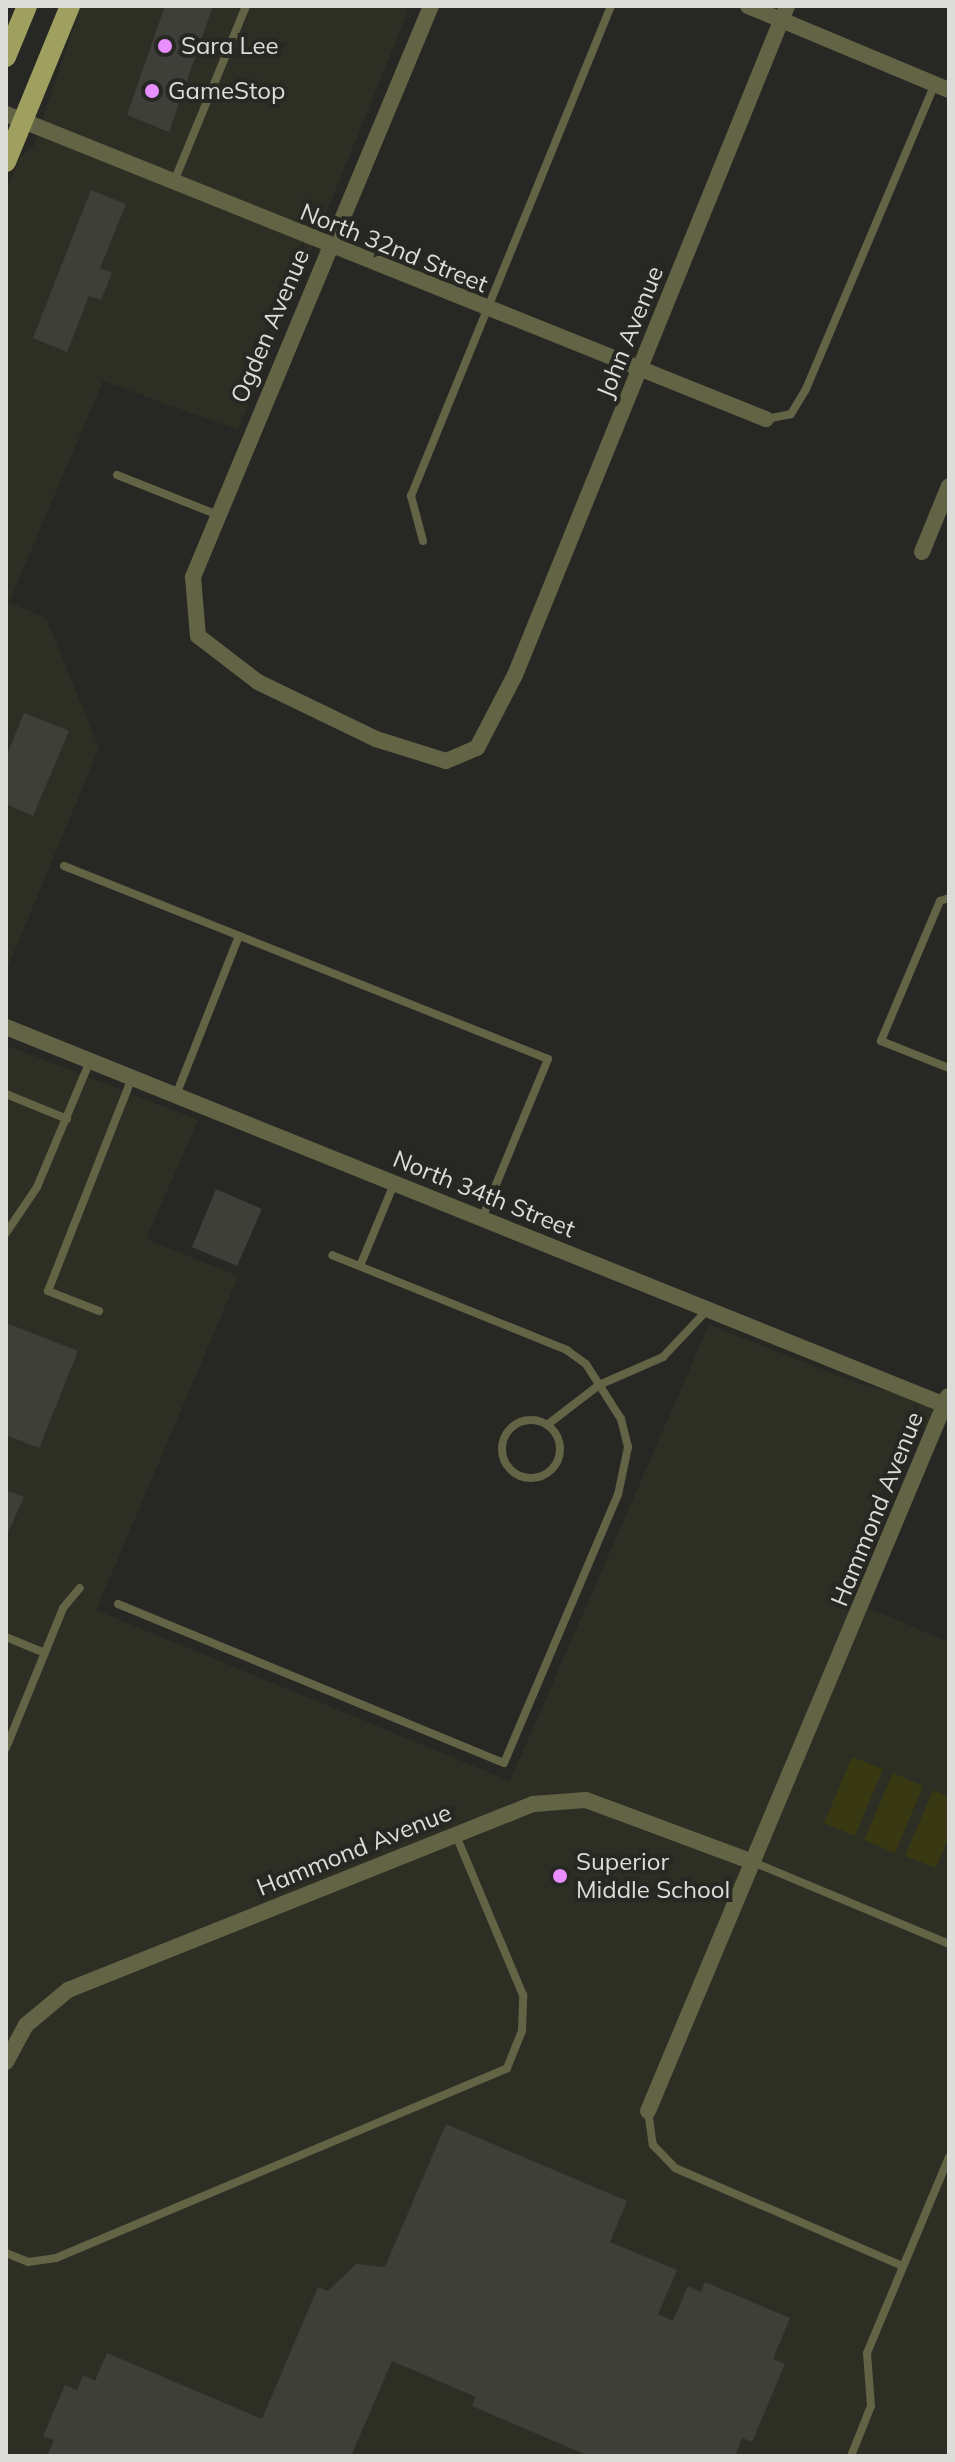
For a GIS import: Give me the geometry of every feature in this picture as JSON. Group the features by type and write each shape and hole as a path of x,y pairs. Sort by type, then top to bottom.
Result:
{"main road":[{"path":"6,57 27,6"},
{"path":"6,162 14,118 70,6"}],"street":[{"name":"Ogden Avenue","path":"193,577 431,6"},
{"path":"748,6 785,13 942,87"},
{"name":"John Avenue","path":"193,577 198,636 258,682 376,739 446,761 477,748 515,675 785,13"},
{"name":"North 32nd Street","path":"14,118 639,374 766,419"},
{"path":"922,552 949,486"},
{"name":"North 34th Street","path":"6,1027 482,1219 947,1400"},
{"name":"Hammond Avenue","path":"648,2111 947,1400"},
{"name":"Hammond Avenue","path":"6,2062 26,2025 68,1990 533,1804 586,1800 753,1862"}],"lane":[{"path":"173,184 246,6"},
{"path":"423,541 411,496 611,6"},
{"path":"766,419 791,414 806,389 942,87"},
{"path":"117,475 218,515"},
{"path":"64,866 548,1059 482,1219"},
{"path":"949,898 940,901 881,1041 949,1068"},
{"path":"176,1096 239,936"},
{"path":"6,1233 19,1224 90,1061"},
{"path":"99,1311 48,1291 132,1078"},
{"path":"6,1094 67,1119"},
{"path":"360,1266 394,1184"},
{"path":"118,1604 504,1763 624,1475 621,1419 599,1385 567,1350 332,1255"},
{"path":"547,1425 599,1385 663,1357 709,1308"},
{"path":"529,1420 547,1425 559,1440 555,1467 539,1477 513,1471 503,1455 506,1436 529,1420"},
{"path":"6,1748 45,1653 80,1588"},
{"path":"6,1637 45,1653"},
{"path":"6,2253 28,2262 56,2258 507,2068 522,2031 523,1995 456,1836"},
{"path":"753,1862 949,1944"},
{"path":"648,2111 653,2145 675,2168 903,2266"},
{"path":"851,2456 871,2406 867,2353 949,2157"}],"shaded area":[{"path":"81,6 410,6 238,430 103,381 9,602 46,618 99,748 6,971 6,190 20,157 33,147"},
{"name":"Superior Middle School","path":"6,1045 198,1120 146,1239 238,1276 96,1610 510,1781 709,1325 860,1384 945,1405 936,1426 913,1430 840,1596 949,1642 949,2456 6,2456"},
{"path":"852,1757 883,1769 855,1836 824,1823"},
{"path":"893,1773 923,1786 895,1853 864,1840"},
{"path":"933,1790 949,1797 949,1836 936,1868 905,1856"}],"building":[{"path":"165,6 213,6 169,132 127,115"},
{"path":"91,190 126,204 100,268 112,273 101,300 89,296 67,352 33,338"},
{"path":"24,713 69,731 33,816 6,804 6,757"},
{"path":"216,1189 262,1209 237,1266 192,1247"},
{"path":"6,1323 78,1351 39,1448 6,1435"},
{"path":"6,1490 24,1497 6,1537"},
{"path":"446,2124 627,2201 610,2242 677,2270 658,2314 673,2321 688,2286 701,2292 705,2282 790,2318 773,2359 785,2364 752,2442 742,2438 735,2456 589,2456 472,2406 476,2397 392,2361 351,2456 47,2456 54,2440 43,2436 65,2385 77,2390 83,2375 95,2381 107,2353 262,2419 318,2287 328,2291 356,2264 385,2267"}],"place":[{"name":"Sara Lee","path":"165,46"},
{"name":"GameStop","path":"152,91"},
{"name":"Superior Middle School","path":"560,1876"}]}
